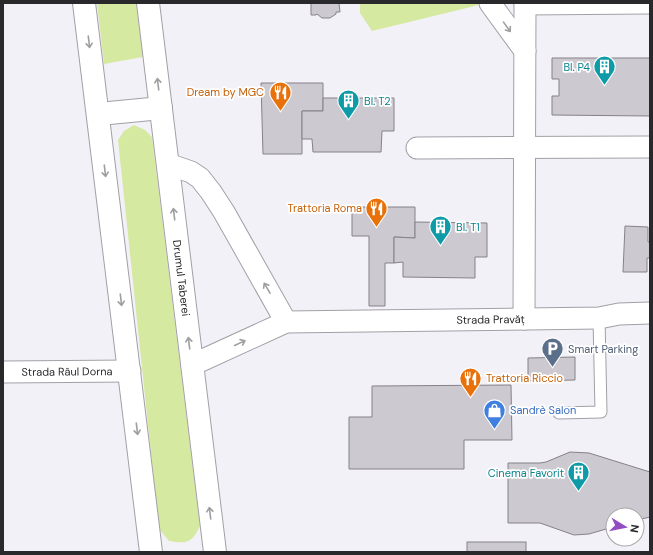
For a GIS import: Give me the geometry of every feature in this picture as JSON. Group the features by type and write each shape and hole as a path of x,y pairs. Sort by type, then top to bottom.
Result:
{"main road":[{"path":"84,3 130,371 155,550"},
{"name":"Drumul Taberei","path":"148,3 192,365 209,548"},
{"path":"98,114 161,108"}],"street":[{"path":"490,3 525,51"},
{"path":"526,3 649,3"},
{"name":"Strada Pravăț","path":"286,322 524,319 526,3"},
{"path":"417,148 650,147"},
{"path":"168,164 191,172 200,178 211,192 224,212 286,322 192,365"},
{"path":"524,319 599,318 619,314 650,314"},
{"name":"Strada Râul Dorna","path":"13,372 130,371"}],"lane":[{"path":"559,413 601,412 599,318"}],"green space":[{"path":"97,3 136,3 143,57 104,64"},
{"path":"360,3 478,3 479,5 372,31 360,13"},
{"path":"134,125 145,130 152,137 200,526 194,536 185,542 169,541 159,529 118,140 124,131"}],"building":[{"path":"311,3 339,3 340,12 336,12 336,14 330,18 322,18 317,14 311,15"},
{"name":"Bl. P4","path":"552,58 650,58 650,116 552,115 552,96 559,96 559,79 552,79"},
{"path":"261,83 323,83 323,111 302,111 302,154 263,154"},
{"name":"Bl. T2","path":"323,98 394,98 394,131 382,131 381,152 313,152 312,139 302,139 302,111 323,111"},
{"path":"352,207 415,207 415,238 394,237 394,263 385,263 385,306 369,306 369,236 352,236"},
{"name":"Bl. T1","path":"415,222 487,223 487,257 475,257 475,278 403,277 403,262 394,263 394,237 415,238"},
{"path":"625,226 648,227 650,258 647,258 647,272 623,272"},
{"name":"Smart Parking","path":"575,357 575,380 528,381 528,358"},
{"path":"511,385 512,440 464,440 464,469 349,469 349,417 372,417 372,386"},
{"name":"Cinema Favorit","path":"570,452 589,453 650,472 650,517 645,518 645,507 605,507 605,529 589,534 574,535 540,523 508,523 508,463 546,462"},
{"path":"467,542 526,542 526,552 467,552"}],"place":[{"name":"Bl. P4","path":"605,86"},
{"name":"Dream by MGC","path":"280,112"},
{"name":"Bl. T2","path":"348,120"},
{"name":"Trattoria Roma","path":"377,228"},
{"name":"Bl. T1","path":"440,246"},
{"name":"Smart Parking","path":"552,368"},
{"name":"Trattoria Riccio","path":"471,398"},
{"name":"Sandrè Salon","path":"495,430"},
{"name":"Cinema Favorit","path":"579,492"}]}
